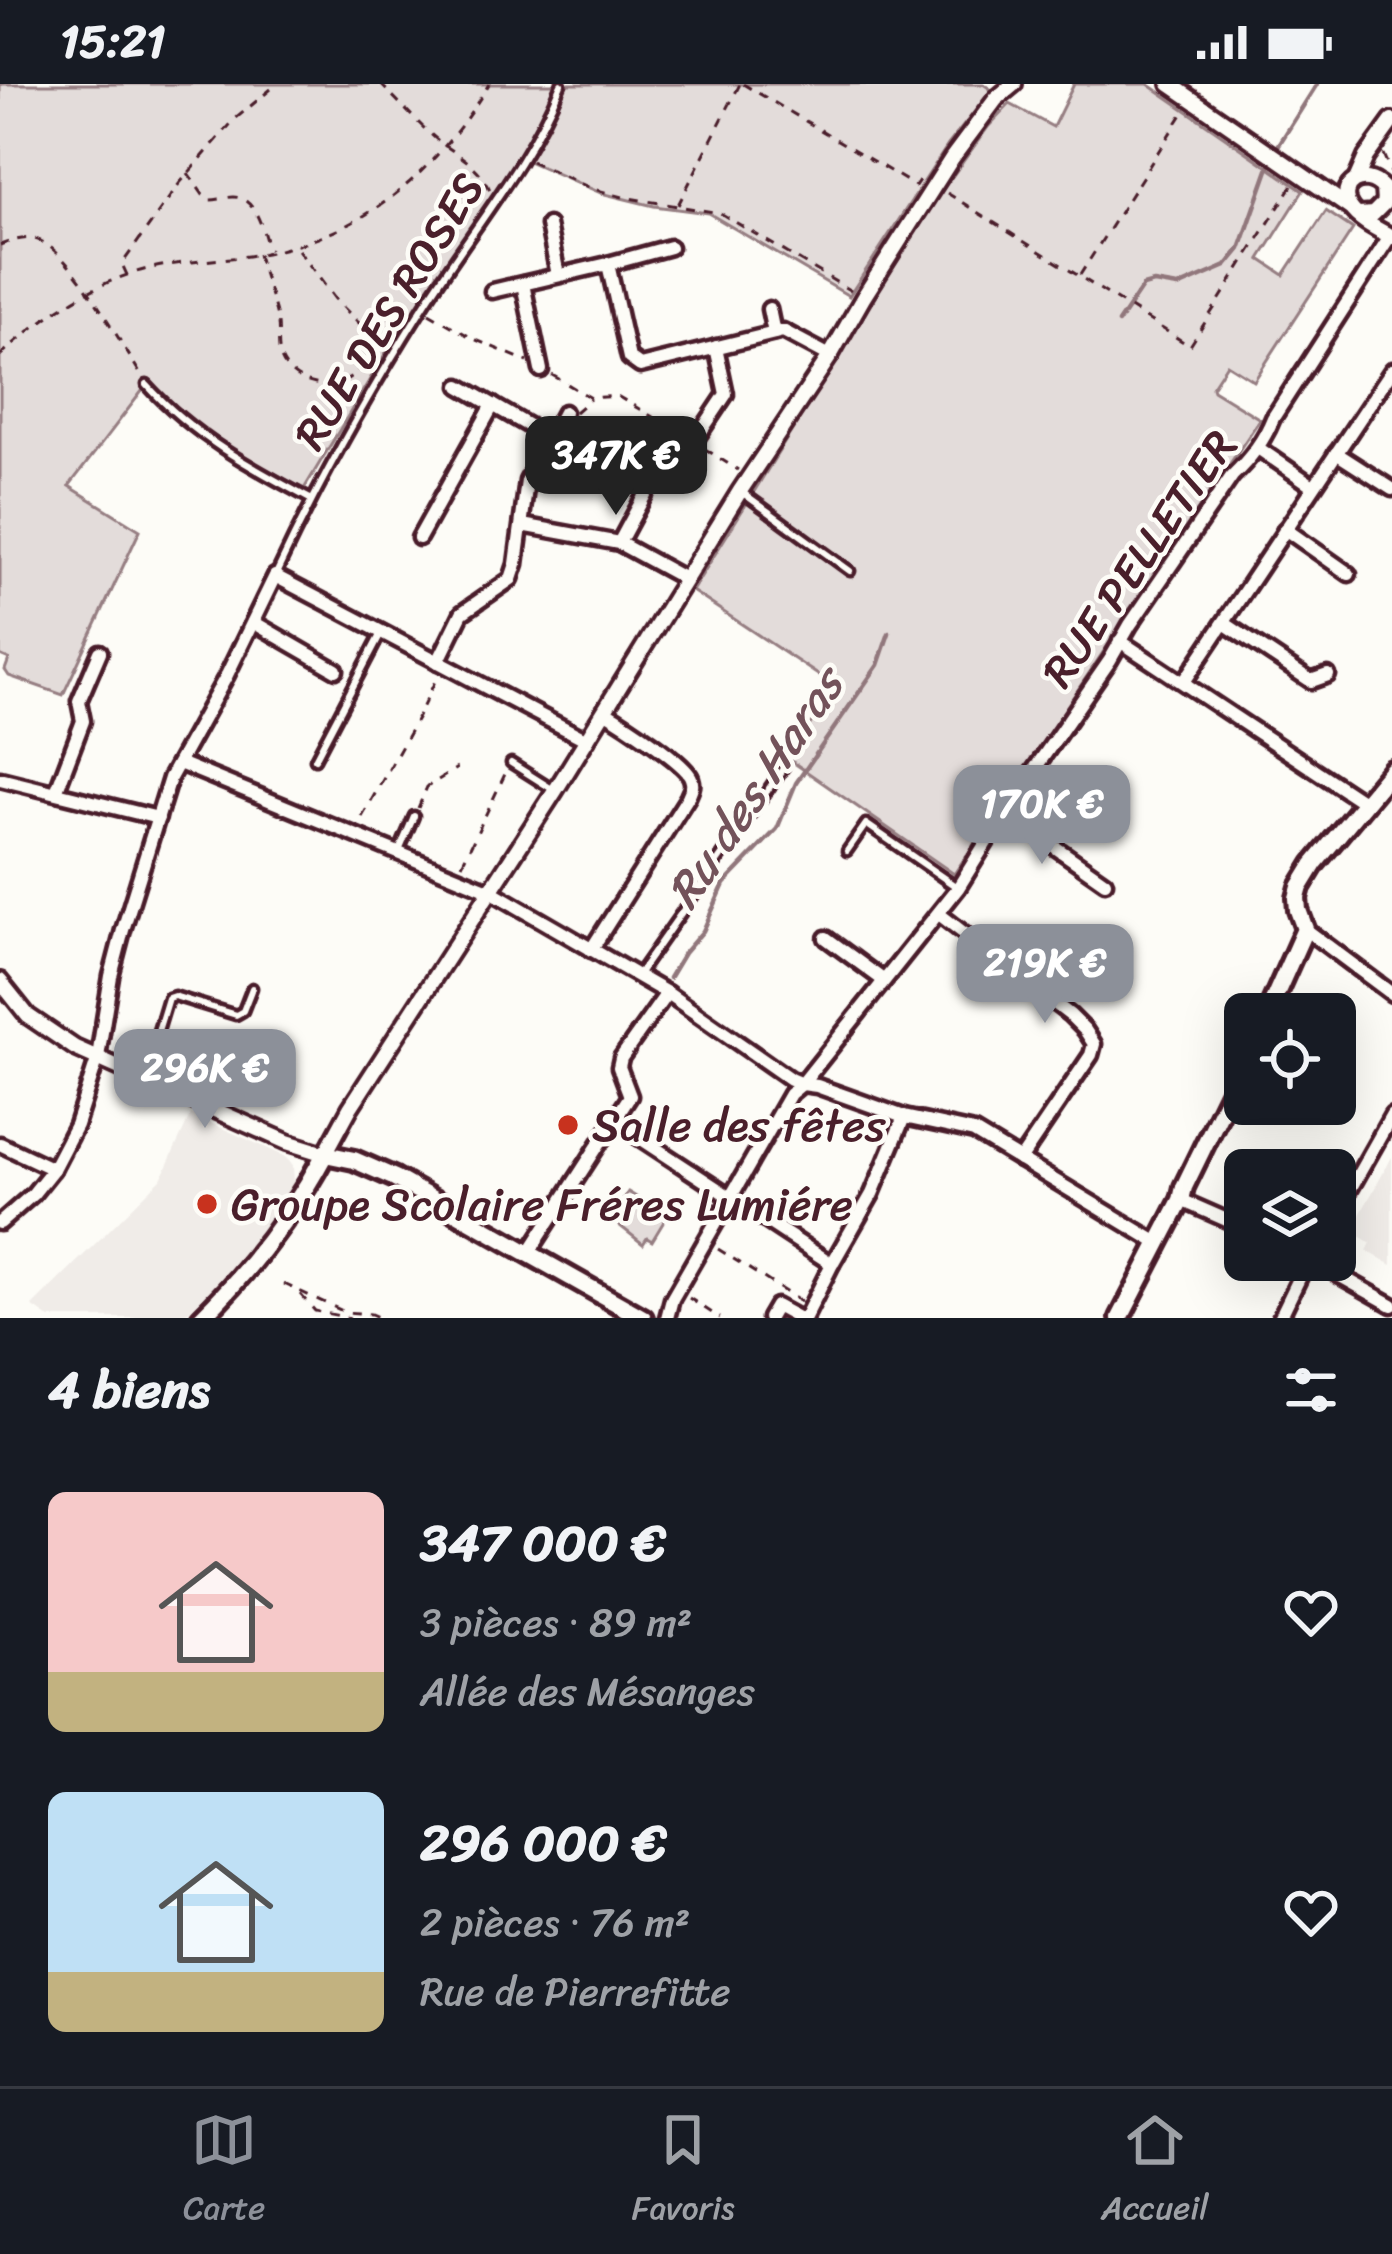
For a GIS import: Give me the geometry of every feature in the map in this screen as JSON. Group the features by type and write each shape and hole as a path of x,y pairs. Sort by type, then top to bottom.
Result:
{"main road":[{"path":"1276,993 1305,929 1298,910 1300,887 1392,770"},
{"path":"1120,1318 1224,1105"},
{"path":"201,1318 272,1238 326,1154 395,1178 643,1318"}],"street":[{"path":"0,982 17,1006 75,1048 287,1142 326,1154 350,1108 863,298 978,121 1014,84"},
{"path":"1172,84 1320,188 1353,199 1373,214 1383,205"},
{"path":"1353,199 1363,162 1392,121"},
{"path":"1374,146 1384,178 1383,205 1391,236"},
{"path":"1353,199 1368,178 1384,178"},
{"path":"1353,199 1391,236"},
{"path":"548,225 558,275"},
{"name":"RUE PELLETIER","path":"667,1318 677,1291 790,1094 958,888 1120,640 1232,476 1258,448 1391,236"},
{"path":"492,291 670,247"},
{"path":"608,263 629,358 640,366 783,331 830,356"},
{"path":"523,284 542,370"},
{"path":"769,309 774,333"},
{"path":"694,442 726,394 716,347"},
{"path":"1184,682 1392,370"},
{"path":"460,386 548,437"},
{"path":"419,538 493,405"},
{"path":"441,663 462,613 511,579 527,481 564,412"},
{"path":"1258,448 1313,486"},
{"path":"1336,453 1392,489"},
{"path":"619,542 654,478"},
{"path":"522,525 619,542 686,579"},
{"path":"1285,529 1348,574"},
{"path":"0,1223 53,1169 76,1125 98,1057 111,976 170,778 274,576 587,740"},
{"path":"253,622 336,670"},
{"path":"1224,622 1311,681 1328,675"},
{"path":"1120,640 1366,804"},
{"path":"56,792 83,721 79,701 100,652"},
{"path":"591,950 688,797 692,782 676,762 604,711"},
{"path":"179,763 489,890 667,993 782,1074 904,1118 974,1132 1158,1243"},
{"path":"0,779 158,818"},
{"path":"1005,812 1105,882"},
{"path":"939,914 1070,1015 1092,1038 1091,1055 1020,1160"},
{"path":"1305,929 1392,994"},
{"path":"826,938 883,980"},
{"path":"528,1254 630,1096 619,1066 621,1058 667,993"},
{"path":"1356,1179 1392,1115"},
{"path":"769,1318 776,1306 804,1314 872,1194 904,1118"},
{"path":"614,1121 832,1264"},
{"path":"0,1144 53,1169"},
{"path":"1181,1199 1224,1218"},
{"path":"1280,1318 1299,1281"},
{"path":"1348,1281 1392,1305"}],"lane":[{"name":"RUE DES ROSES","path":"274,576 311,499 421,309 524,158 561,84"},
{"path":"147,385 197,432 311,499"},
{"path":"740,491 850,572"},
{"path":"315,759 382,632"},
{"path":"512,764 555,791"},
{"path":"637,976 784,767"},
{"path":"398,855 414,816"},
{"path":"847,851 866,824 958,888"},
{"path":"145,1077 168,998 236,1015 243,1011 252,988"}],"path":[{"path":"128,277 122,264 188,173 235,118 277,84"},
{"path":"380,84 485,178 494,201"},
{"path":"0,356 88,292 162,266 296,245 389,202 447,146 489,84"},
{"path":"677,206 740,84"},
{"path":"1079,276 1191,99"},
{"path":"1374,146 1383,150 1384,178"},
{"path":"524,158 590,188 720,213 863,298"},
{"path":"188,173 210,200 232,196 253,206 270,252"},
{"path":"1125,305 1190,346 1299,174"},
{"path":"0,245 40,241 60,255 147,385"},
{"path":"258,254 276,311 283,362 293,374 312,383 340,382 357,371 371,350 373,337 335,299 296,245"},
{"path":"421,309 591,398 617,396 749,477"},
{"path":"362,817 417,719 441,663"},
{"path":"456,878 512,764"},
{"path":"414,816 428,787 457,768"},
{"path":"707,1241 804,1314"},
{"path":"284,1284 345,1312 380,1318"},
{"path":"297,1290 315,1311 350,1318"},
{"path":"677,1291 720,1318"}],"shaded area":[{"path":"0,84 983,84 992,90 948,145 849,296 708,213 601,193 521,158 393,341 304,489 219,443 149,382 69,486 140,530 63,695 9,676 5,670 9,659 0,655"},
{"path":"1074,84 1148,84 1303,191 1260,259 1284,275 1326,211 1353,229 1254,381 1227,364 1212,387 1260,419 954,874 787,758 836,687 692,591 940,193 988,127 1010,104 1053,127"},
{"name":"Groupe Scolaire Fréres Lumiére","path":"191,1114 284,1156 293,1165 294,1182 240,1262 181,1318 49,1318 32,1306 161,1179"},
{"path":"1392,1157 1392,1265 1367,1251 1371,1243 1356,1234 1356,1222"},
{"path":"628,1192 669,1213 652,1241 647,1238 643,1244 610,1218"}],"waterway":[{"name":"Ru des Haras","path":"1278,146 1317,84"},
{"name":"Ru des Haras","path":"1118,323 1143,286 1178,287 1226,266 1240,249 1269,167"},
{"name":"Ru des Haras","path":"669,978 703,931 724,884 777,829 796,783 878,665 889,633"}],"place":[{"name":"Salle des fêtes","path":"568,1125"},
{"name":"Groupe Scolaire Fréres Lumiére","path":"207,1204"}]}
